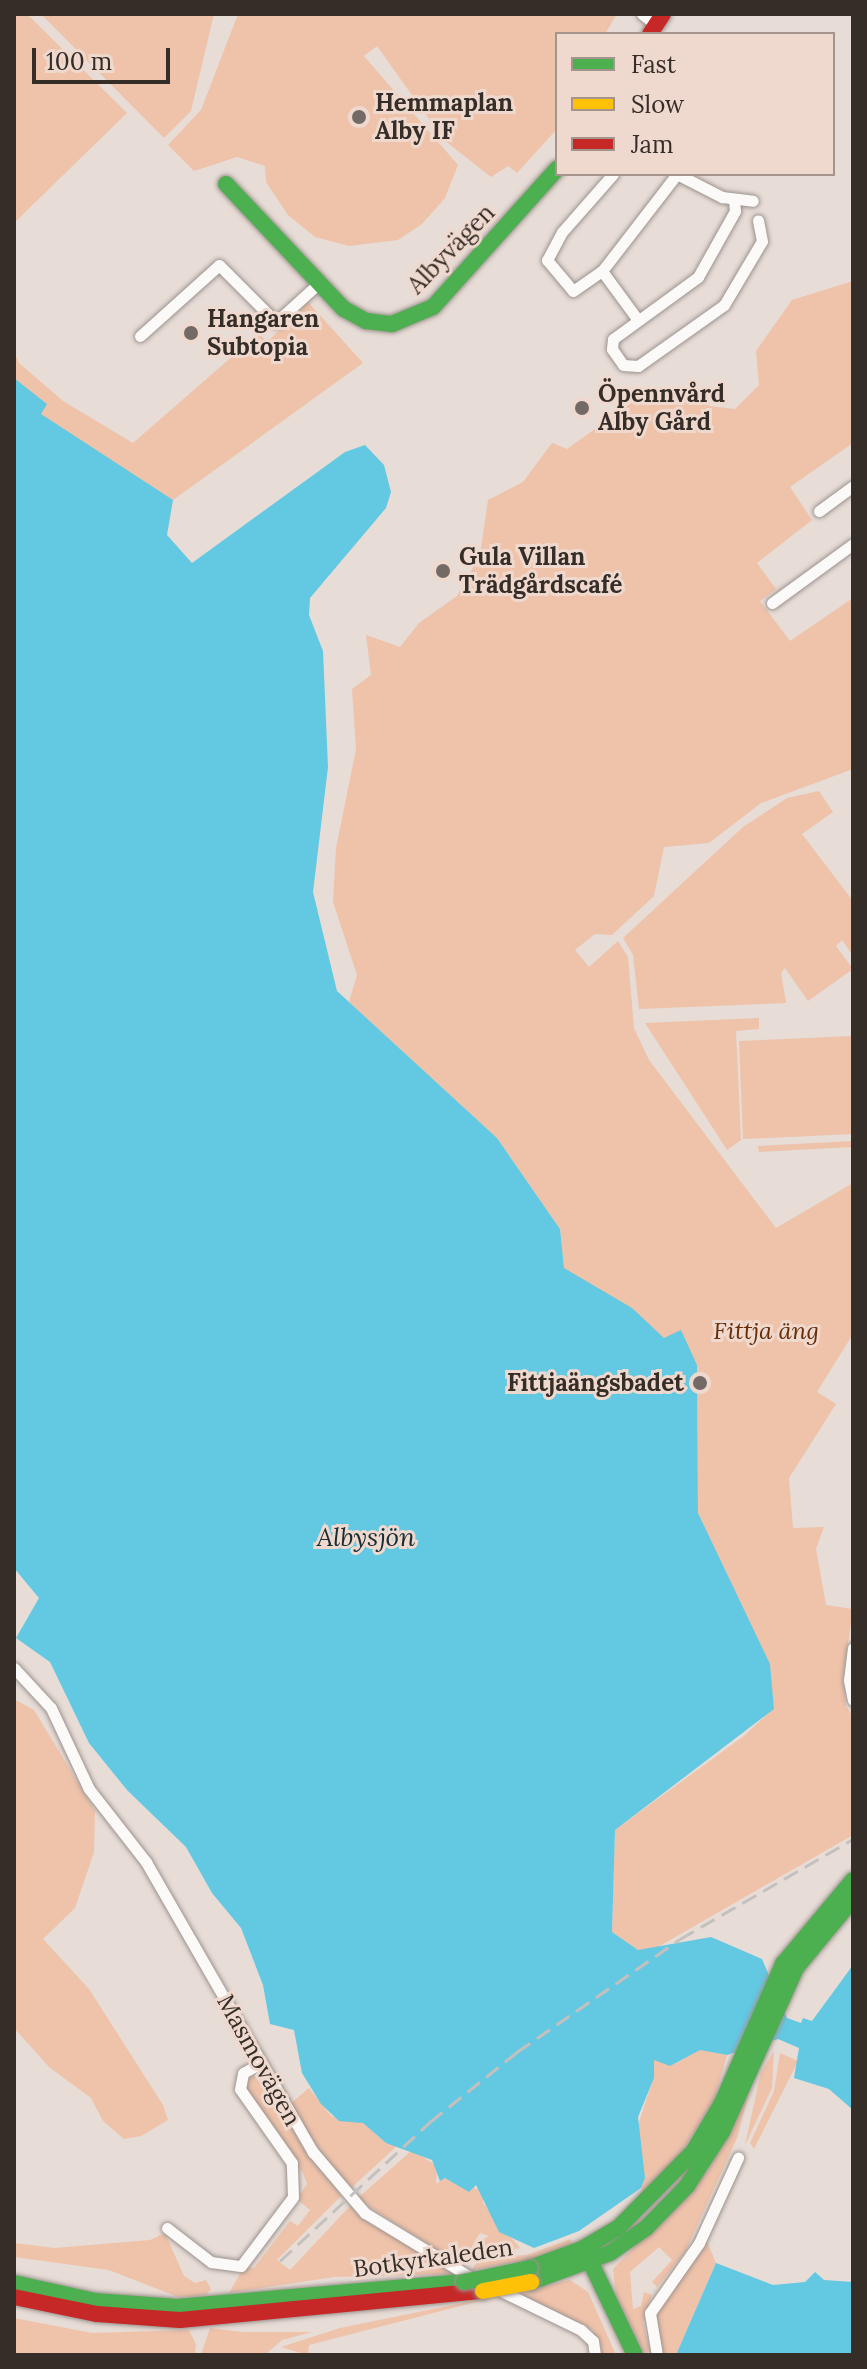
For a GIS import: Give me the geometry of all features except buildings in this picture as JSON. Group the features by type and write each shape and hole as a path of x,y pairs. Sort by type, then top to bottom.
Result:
{"main road":[{"name":"Albyvägen","path":"226,184 344,309 380,324 425,313 555,171"},
{"name":"Botkyrkaleden","path":"586,2259 642,2208 684,2163 708,2129 745,2064 789,1966 853,1880"},
{"name":"Botkyrkaleden","path":"789,1966 853,1899"},
{"name":"Botkyrkaleden","path":"14,2297 97,2314 180,2320 483,2291 586,2259 628,2241 662,2213 698,2172 722,2132 745,2064"},
{"path":"611,2303 607,2267 628,2241"},
{"path":"586,2259 635,2355"},
{"path":"586,2259 623,2355"},
{"name":"Botkyrkaleden","path":"14,2283 95,2301 177,2307 531,2275"}],"street":[{"path":"642,14 656,24"},
{"path":"611,176 562,232 547,260 573,291 602,271 675,176"},
{"path":"681,176 734,200 753,201"},
{"path":"734,200 735,211 698,277 611,343 623,365 632,369 724,305 762,241 758,220"},
{"path":"140,336 219,265 276,322 319,283"},
{"path":"602,271 638,320"},
{"path":"819,511 853,486"},
{"path":"772,603 853,544"},
{"path":"853,1648 853,1700"},
{"name":"Masmovägen","path":"14,1668 47,1701 89,1789 146,1862 259,2064 313,2152 365,2213 461,2273 581,2330 593,2341 595,2355"},
{"path":"167,2228 211,2262 241,2266 295,2192 292,2163 240,2089 243,2073 259,2064"},
{"path":"657,2355 650,2313 699,2243 738,2158"}],"green space":[{"path":"14,14 27,14 127,113 14,223"},
{"path":"41,14 214,14 191,111 164,138"},
{"path":"238,14 617,14 606,32 555,32 555,131 517,173 508,166 491,177 444,140 377,46 364,56 458,165 445,198 422,224 398,240 349,246 315,237 288,215 266,182 265,166 237,157 194,171 168,145 201,110"},
{"name":"Fittja äng","path":"853,281 853,443 790,487 812,520 757,563 776,589 760,601 790,641 853,598 853,769 761,803 709,843 664,847 654,896 612,935 595,934 575,950 589,967 618,941 628,957 634,1028 649,1060 776,1228 853,1183 853,1334 817,1392 836,1404 789,1478 793,1528 824,1527 816,1549 826,1605 853,1609 843,1678 846,1706 853,1717 853,1835 651,1951 638,1950 612,1932 615,1830 744,1736 774,1708 769,1664 698,1513 697,1365 564,1268 560,1229 497,1138 349,1002 357,975 333,902 336,848 356,749 352,689 371,675 366,635 400,647 419,623 457,596 480,555 488,500 523,482 552,443 567,449 637,399 690,388 710,406 735,409 759,385 756,351 792,300"},
{"path":"308,302 363,363 173,500 40,414 46,404 14,378 14,352 19,363 63,401 133,443 258,334 268,341"},
{"path":"819,791 833,812 802,834 853,901 853,956 842,940 836,946 853,969 808,1001 785,968 781,973 786,1003 639,1009 633,955 623,938 743,827 787,798"},
{"path":"759,1018 759,1029 736,1031 741,1140 727,1150 645,1023"},
{"path":"853,1036 853,1134 743,1139 739,1041"},
{"path":"853,1141 853,1147 759,1152 758,1146"},
{"path":"14,1699 34,1710 95,1811 94,1852 75,1908 43,1939 89,1989 163,2105 168,2120 141,2136 124,2139 103,2121 91,2098 49,2067 14,2028"},
{"path":"700,2050 727,2055 714,2100 681,2153 642,2194 638,2125 652,2083 651,2064 654,2059 674,2064"},
{"path":"774,2051 772,2088 745,2145 761,2072"},
{"path":"780,2053 798,2061 754,2149 750,2143 774,2091"},
{"path":"254,2075 341,2196 277,2260 290,2270 350,2206 453,2274 334,2277 229,2293 244,2267 254,2268 290,2221 298,2226 310,2210 297,2199 307,2184 303,2173 246,2091 245,2083"},
{"path":"754,2075 737,2138 685,2252 657,2287 652,2282 672,2260 659,2247 630,2272 633,2309 641,2306 644,2292 652,2295 643,2322 650,2351 645,2354 616,2296 613,2269 708,2171"},
{"path":"309,2088 331,2116 363,2123 386,2143 398,2145 349,2190 288,2106"},
{"path":"412,2150 437,2166 436,2184 444,2178 483,2191 483,2203 520,2248 470,2259 475,2244 489,2236 480,2233 461,2265 357,2199"},
{"path":"165,2233 184,2276 195,2283 206,2280 211,2289 206,2295 178,2297 109,2270 14,2257 14,2243 55,2248 150,2240"},
{"path":"570,2239 572,2243 538,2258 472,2270 476,2263 494,2257 527,2255"},
{"path":"706,2239 716,2263 676,2355 662,2355 654,2332 656,2310"},
{"path":"570,2280 588,2292 616,2355 600,2355 602,2348 592,2330 516,2293"},
{"path":"507,2294 309,2345 308,2355 281,2347 340,2328"},
{"path":"14,2318 92,2333 189,2330 196,2344 195,2355 14,2355"},
{"path":"210,2328 242,2332 312,2332 282,2340 265,2355 201,2355"}],"water":[{"name":"Albysjön","path":"14,378 47,404 41,414 173,500 167,535 192,563 345,452 365,445 384,465 391,492 386,508 310,598 309,615 323,651 328,767 313,892 337,991 497,1138 560,1229 564,1268 632,1308 664,1338 681,1330 697,1365 698,1513 770,1664 774,1709 615,1830 612,1932 638,1950 711,1937 762,1959 787,2018 801,2023 803,2018 812,2021 853,1965 853,2110 829,2089 794,2078 799,2048 778,2039 727,2055 700,2050 670,2066 654,2060 654,2078 638,2117 645,2178 641,2188 579,2231 534,2248 499,2232 476,2185 469,2192 445,2178 440,2181 432,2160 386,2143 363,2123 339,2121 321,2104 302,2073 294,2030 270,2024 263,1985 241,1928 212,1893 186,1847 127,1790 89,1743 50,1662 16,1638 39,1598 14,1568"},
{"path":"716,2263 773,2285 805,2282 815,2272 824,2280 853,2282 853,2355 676,2355"}],"railway":[{"path":"280,2261 430,2122 517,2052 680,1939 853,1839"}],"traffic: fast":[{"path":"226,184 344,309 366,321 392,324 433,307 555,171"},
{"path":"530,2268 582,2249 619,2227 693,2152 722,2103 783,1964 853,1880"},
{"path":"531,2282 610,2253 646,2228 687,2186 722,2132 796,1968 853,1899"},
{"path":"588,2257 635,2355"},
{"path":"464,2282 530,2268"},
{"path":"14,2283 95,2301 177,2307 464,2282"}],"traffic: jam":[{"path":"651,32 663,14"},
{"path":"14,2297 97,2314 180,2320 483,2291"}],"traffic: slow":[{"path":"483,2291 531,2282"}],"place":[{"name":"Hemmaplan Alby IF","path":"359,117"},
{"name":"Hangaren Subtopia","path":"191,333"},
{"name":"Öpennvård Alby Gård","path":"582,408"},
{"name":"Gula Villan Trädgårdscafé","path":"443,571"},
{"name":"Fittjaängsbadet","path":"700,1383"}]}
